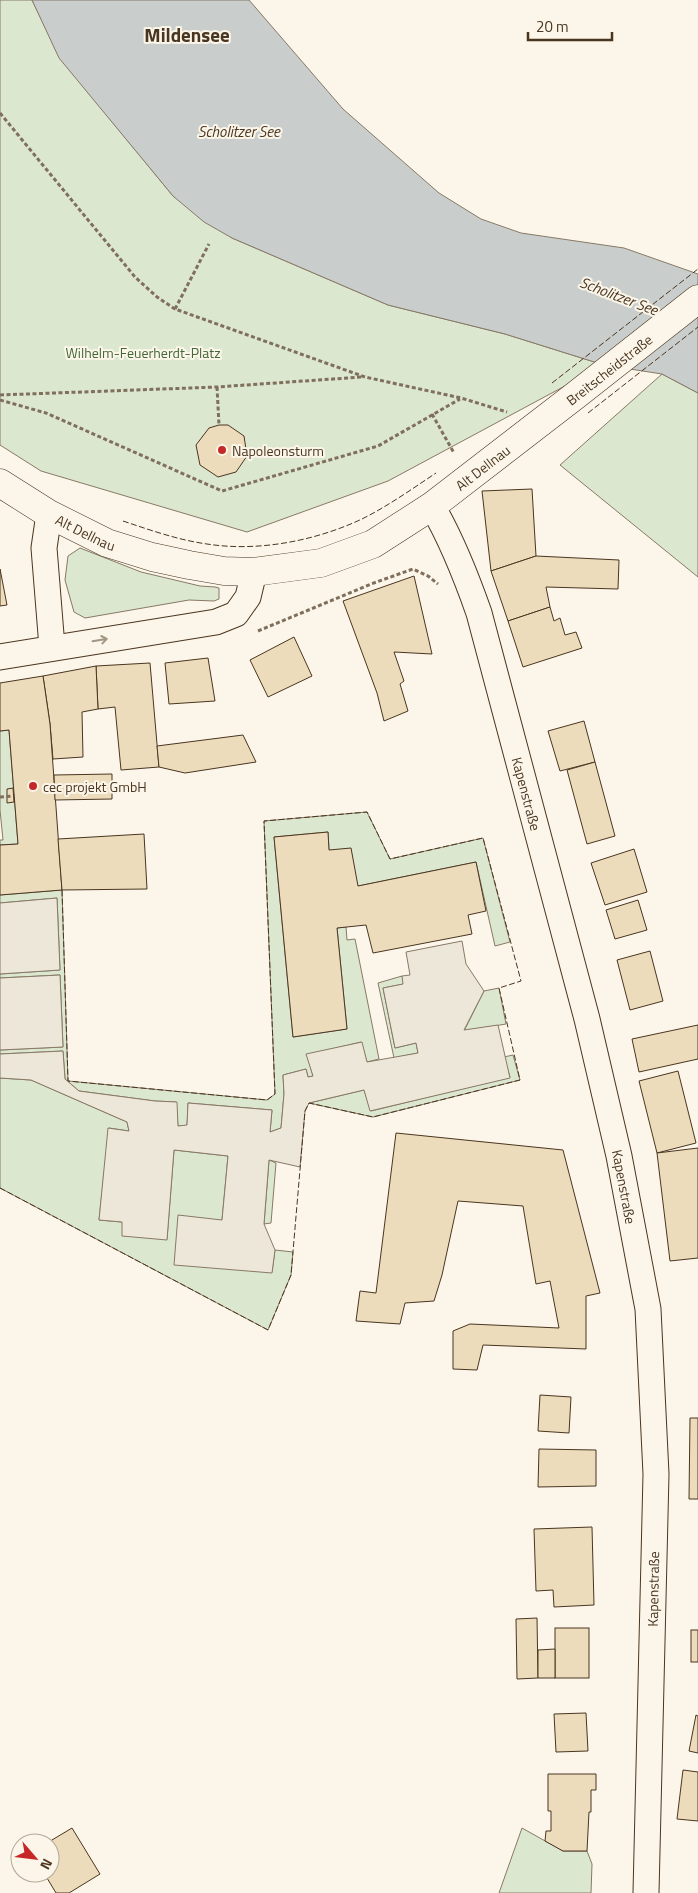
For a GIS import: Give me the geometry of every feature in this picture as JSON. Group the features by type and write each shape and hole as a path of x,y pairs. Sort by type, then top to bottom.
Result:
{"street":[{"name":"Breitscheidstraße","path":"543,421 698,299"},
{"name":"Alt Dellnau","path":"52,647 44,548 49,514 107,543 188,566 224,571 254,572 321,563 373,544 432,506 543,421"},
{"path":"0,483 49,514"},
{"name":"Kapenstraße","path":"432,506 446,529 466,575 479,613 587,1019 619,1156 648,1309 656,1474 646,1893"},
{"path":"0,657 52,647 216,622 236,614 248,597 254,572"}],"path":[{"path":"0,113 135,277 175,309 365,377 461,398 543,421"},
{"path":"175,309 209,244"},
{"path":"0,395 217,387 365,377"},
{"path":"217,387 219,425"},
{"path":"0,400 46,414 222,491 378,446 461,398"},
{"path":"432,414 468,479"},
{"path":"0,797 14,796"}],"green space":[{"name":"Wilhelm-Feuerherdt-Platz","path":"0,0 32,0 60,58 173,196 232,238 388,305 505,334 604,365 388,481 247,532 41,471 0,445"},
{"path":"662,374 698,393 698,577 560,465"},
{"path":"80,548 141,572 200,586 219,588 219,599 214,601 189,600 85,618 74,612 65,580 68,556"},
{"path":"9,730 18,844 0,845 0,840 3,840 0,810 0,731"},
{"path":"367,812 390,859 483,838 510,942 495,946 476,862 358,886 329,850 328,832 274,837 293,1037 347,1029 337,928 346,927 347,940 355,939 379,1059 367,1062 361,1042 307,1055 313,1076 308,1077 306,1069 283,1075 284,1094 281,1128 270,1132 272,1110 188,1103 187,1126 178,1126 176,1102 79,1091 65,1079 63,1051 0,1054 0,1050 63,1047 60,975 0,978 0,974 60,970 57,898 0,903 0,895 62,890 68,1081 267,1100 275,1094 264,821"},
{"path":"402,976 404,984 383,988 395,1048 416,1043 418,1053 394,1058 378,983"},
{"path":"499,988 506,1024 464,1031 484,991"},
{"path":"513,1055 520,1080 373,1117 309,1103 364,1090 371,1111 510,1077 504,1057"},
{"path":"0,1078 31,1080 127,1122 129,1131 109,1128 99,1220 122,1222 167,1239 174,1150 228,1156 222,1220 272,1272 275,1250 293,1252 291,1275 268,1330 0,1188"},
{"path":"269,1160 276,1163 271,1223 264,1224"},
{"path":"522,1828 563,1851 587,1851 592,1864 591,1893 499,1893"}],"shaded area":[{"path":"57,898 60,970 0,974 0,903"},
{"path":"462,941 466,964 484,991 464,1030 498,1025 510,1078 370,1111 364,1090 309,1103 305,1111 300,1167 269,1160 264,1224 275,1250 272,1273 174,1265 178,1215 222,1220 228,1156 174,1150 167,1240 122,1236 122,1222 99,1220 108,1128 129,1131 127,1122 31,1080 0,1078 0,1054 63,1051 65,1079 79,1091 177,1102 178,1126 187,1125 188,1103 272,1110 270,1132 281,1128 284,1094 283,1075 306,1069 308,1077 313,1076 306,1054 362,1042 367,1062 418,1053 416,1043 395,1048 383,988 403,984 402,976 410,975 406,952"},
{"path":"60,975 63,1047 0,1050 0,978"}],"water":[{"name":"Scholitzer See","path":"32,0 249,0 343,109 439,193 481,219 521,233 624,248 698,274 698,393 662,374 604,365 505,334 388,305 232,238 204,222 173,196 59,58"}],"building":[{"name":"Napoleonsturm","path":"228,425 244,436 247,456 236,472 218,477 200,465 196,445 209,428"},
{"path":"532,489 536,556 491,571 482,491"},
{"path":"536,556 619,560 618,589 546,587 550,607 508,621 491,571"},
{"path":"0,569 7,605 0,606"},
{"path":"414,576 432,654 394,652 404,681 400,684 408,711 384,721 377,693 343,601"},
{"path":"550,607 554,621 560,618 565,635 576,632 582,648 523,667 508,621"},
{"path":"294,637 312,676 268,697 250,660"},
{"path":"208,658 215,701 169,704 165,663"},
{"path":"150,663 159,767 121,770 115,707 98,709 96,666"},
{"path":"96,666 98,709 82,712 83,757 53,759 43,676"},
{"name":"cec projekt GmbH","path":"43,676 50,724 62,890 0,895 0,845 18,844 9,730 0,731 0,683"},
{"path":"584,721 595,762 560,771 548,731"},
{"path":"243,735 256,762 185,773 159,767 157,746"},
{"path":"595,762 615,836 587,844 567,770"},
{"path":"112,774 112,799 55,800 54,775"},
{"path":"13,788 14,802 7,803 7,789"},
{"path":"328,832 329,850 351,848 358,886 476,862 486,911 468,915 472,934 373,953 366,925 337,928 347,1029 293,1037 274,837"},
{"path":"144,834 147,889 62,890 58,839"},
{"path":"634,849 647,892 605,905 591,863"},
{"path":"638,900 647,930 615,939 606,910"},
{"path":"650,951 663,1001 630,1010 617,960"},
{"path":"698,1025 698,1059 639,1072 632,1039"},
{"path":"678,1071 696,1143 657,1153 639,1081"},
{"path":"396,1133 563,1150 600,1293 586,1296 586,1349 483,1345 477,1370 453,1369 453,1331 470,1324 559,1328 550,1281 536,1284 523,1206 458,1201 442,1275 434,1301 405,1303 400,1324 356,1321 360,1291 376,1293"},
{"path":"698,1148 698,1258 670,1261 657,1153"},
{"path":"540,1395 571,1397 569,1433 538,1431"},
{"path":"690,1418 698,1418 698,1499 689,1499"},
{"path":"539,1449 596,1450 596,1486 538,1487"},
{"path":"592,1527 594,1605 554,1607 553,1590 536,1591 534,1529"},
{"path":"537,1618 538,1678 517,1679 516,1619"},
{"path":"555,1628 589,1628 589,1678 555,1678"},
{"path":"691,1630 698,1630 698,1662 691,1662"},
{"path":"555,1649 555,1678 538,1678 538,1650"},
{"path":"586,1713 588,1751 556,1752 554,1714"},
{"path":"696,1715 698,1716 698,1753 689,1751"},
{"path":"683,1770 698,1772 698,1821 677,1819"},
{"path":"548,1774 596,1774 596,1790 591,1790 587,1851 563,1851 545,1841 546,1831 551,1831 551,1811 548,1811"},
{"path":"72,1828 100,1874 69,1893 56,1893 50,1883 60,1883 60,1835"}],"fence":[{"path":"552,383 698,269"},
{"path":"588,413 698,327"},
{"path":"123,521 175,537 207,544 246,547 286,543 306,539 362,519 391,503 436,473"},
{"path":"0,1188 268,1330 291,1275 305,1111 309,1103 373,1117 520,1080 499,988 521,981 483,838 390,859 367,812 264,821 275,1094 267,1100 68,1081 62,890"}],"place":[{"name":"Napoleonsturm","path":"222,450"},
{"name":"cec projekt GmbH","path":"33,786"}],"district":[{"name":"Mildensee","path":"187,34"}]}
